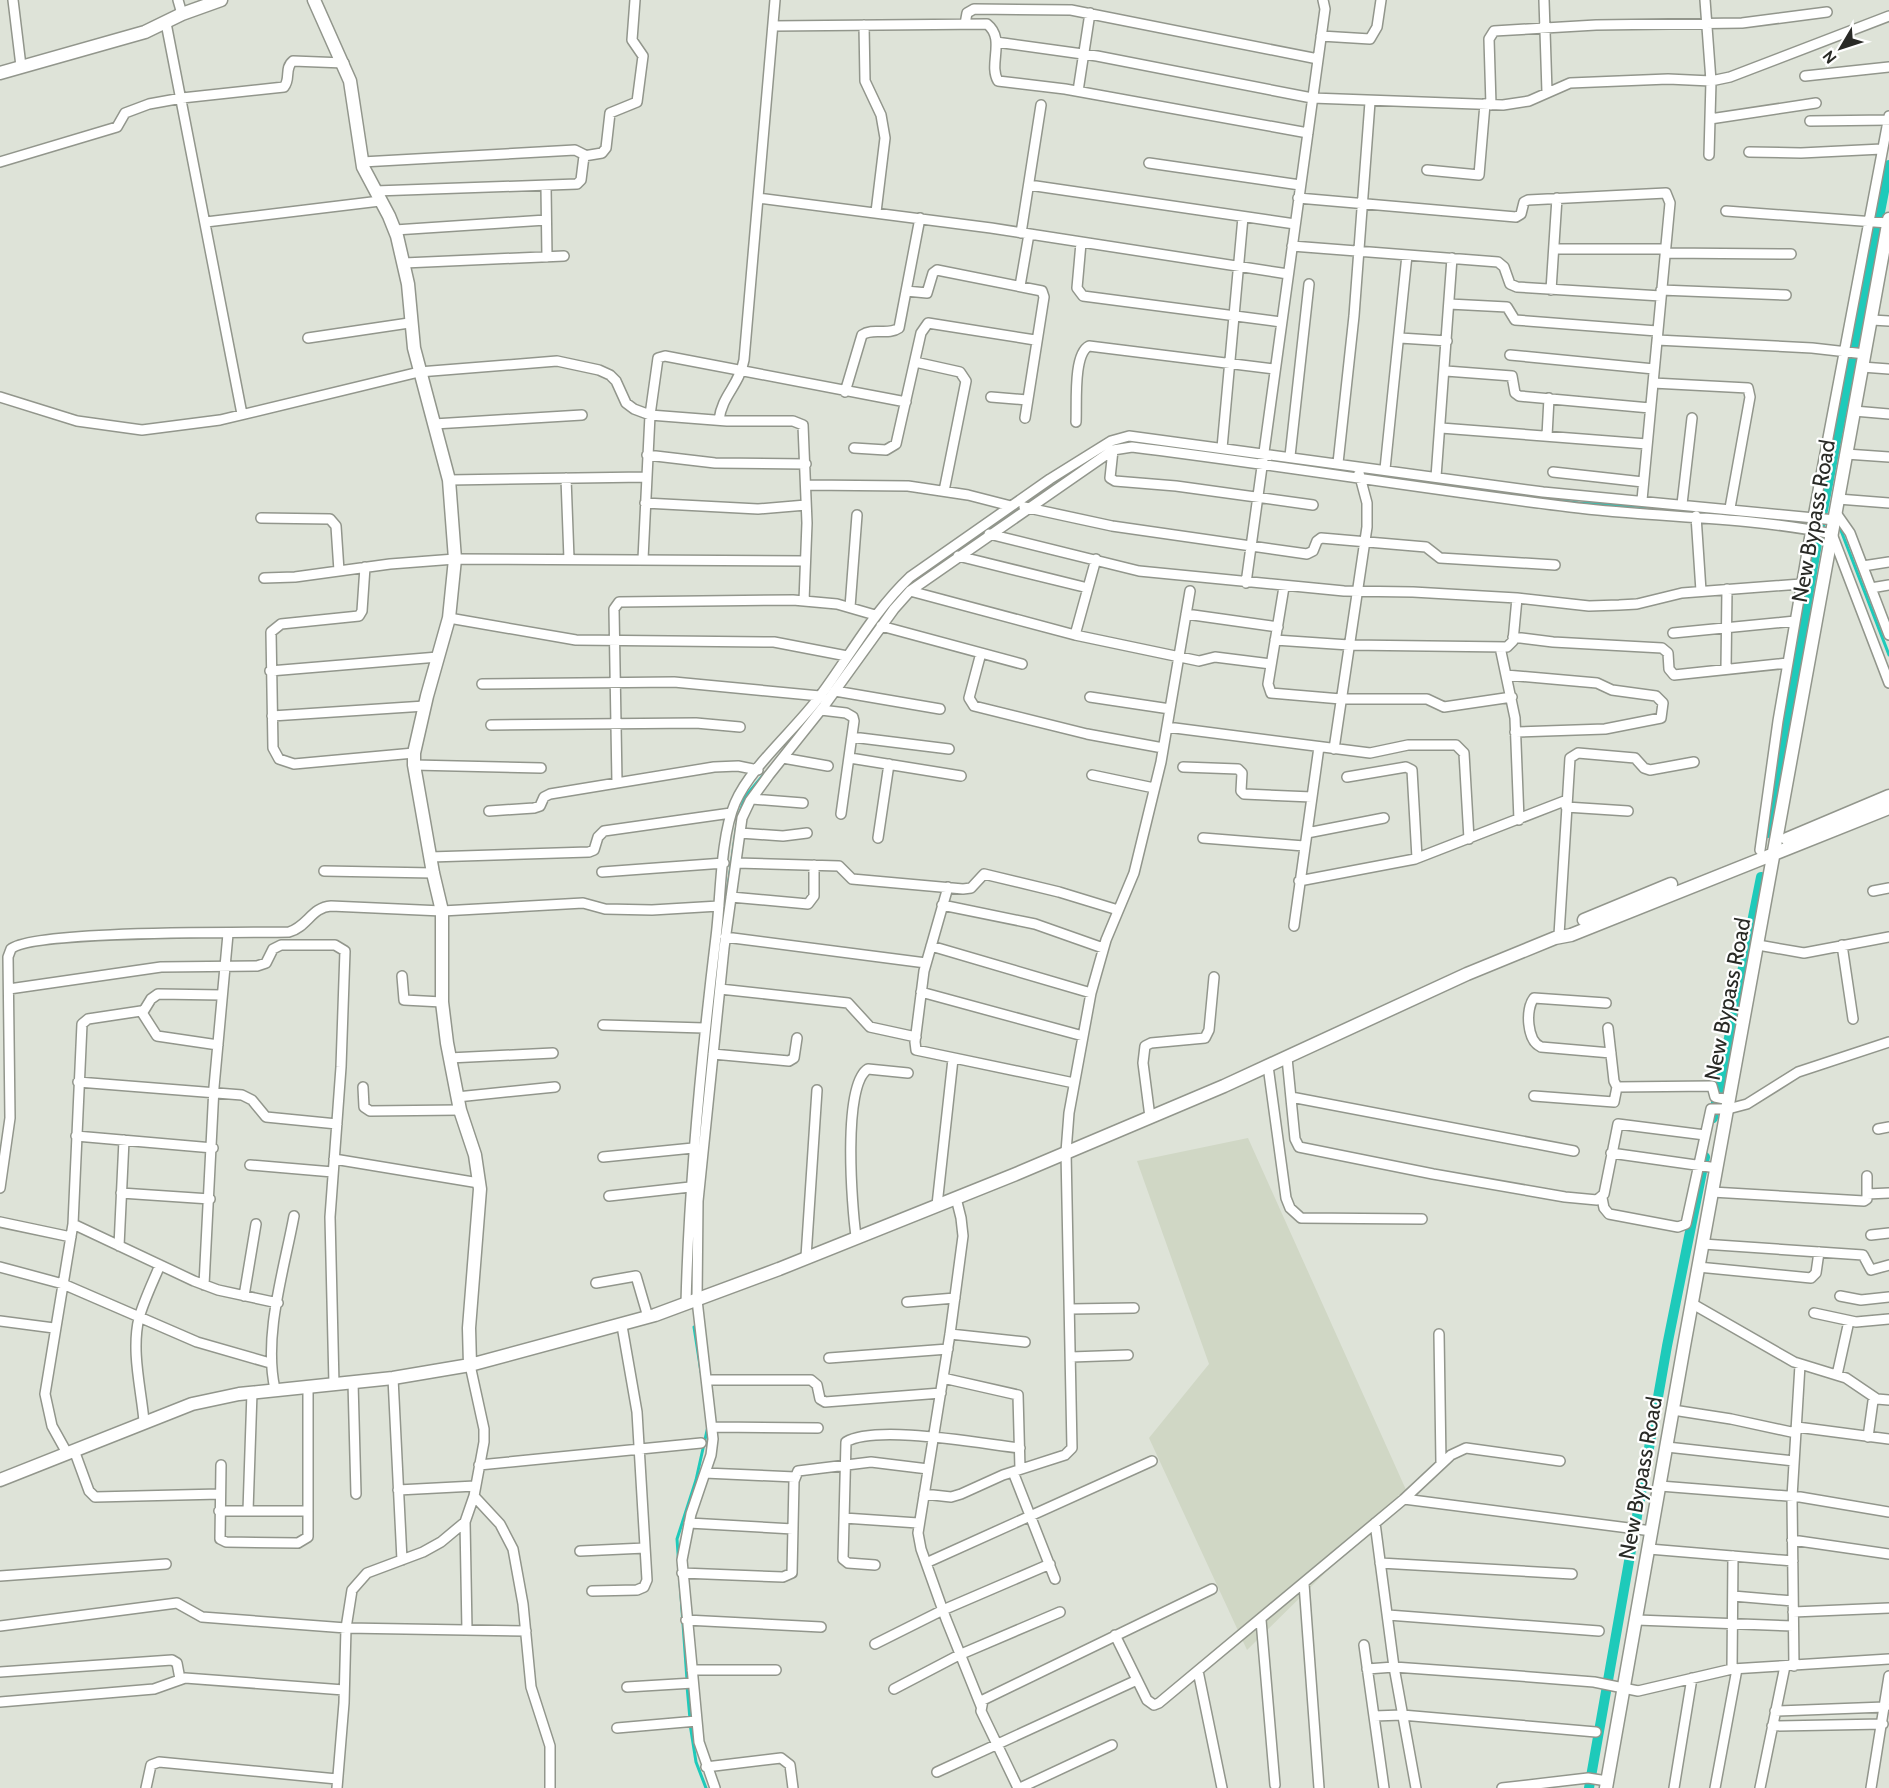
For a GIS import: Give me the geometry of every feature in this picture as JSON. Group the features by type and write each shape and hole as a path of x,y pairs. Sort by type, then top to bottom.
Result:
{"street":[{"path":"13,0 21,66"},
{"path":"178,0 182,14"},
{"path":"0,73 121,39 221,0"},
{"path":"314,0 344,63 354,99 362,162 395,230 404,263 409,323 419,372 449,480 454,559 448,618 414,759 430,857 442,911 442,1002 449,1058 460,1110 475,1155 479,1183 480,1205 474,1240 469,1328 470,1365 484,1429 475,1491 465,1522 467,1630"},
{"path":"362,162 574,150 585,155 599,154 606,148 610,113 637,102 644,56 632,40 635,0"},
{"path":"719,420 721,405 742,371 775,0"},
{"path":"1246,583 1265,459 1274,369 1325,9 1323,0"},
{"path":"1321,36 1370,39 1377,27 1381,0"},
{"path":"1544,0 1547,92"},
{"path":"1705,0 1711,81 1708,155"},
{"path":"965,24 968,13 974,9 1041,8 1090,13 1318,59"},
{"path":"1427,170 1479,175 1488,105 1491,34 1499,30 1618,24 1707,25 1827,12"},
{"path":"1078,91 1082,53 1090,13"},
{"path":"996,42 1082,53 1312,98 1488,105 1519,104 1570,83 1595,80 1711,81 1747,72 1889,16"},
{"path":"166,23 242,414"},
{"path":"773,26 987,24 994,32 996,42 995,75 998,81 1078,91 1308,133"},
{"path":"864,25 865,81 881,116 885,138 876,212"},
{"path":"0,162 117,127 126,113 149,104 182,98 284,87 288,83 288,68 293,62 344,63"},
{"path":"1805,76 1889,67"},
{"path":"1338,463 1359,252 1370,102"},
{"path":"1710,119 1816,103"},
{"path":"1020,286 1029,185 1041,105"},
{"path":"1810,121 1889,119 1882,149 1879,221 1852,353 1825,517"},
{"path":"1749,152 1801,153 1882,149"},
{"path":"206,222 377,196 546,187 579,182 582,159 585,155"},
{"path":"1149,163 1300,185"},
{"path":"1029,185 1295,225"},
{"path":"546,187 547,257"},
{"path":"1298,198 1516,217 1521,214 1526,201 1666,194 1670,203 1642,500"},
{"path":"758,198 1025,233 1288,274"},
{"path":"1551,290 1557,198"},
{"path":"1726,211 1879,221"},
{"path":"1222,448 1243,217"},
{"path":"845,392 862,335 870,331 893,332 899,328 920,218"},
{"path":"395,230 546,220"},
{"name":"New Bypass Road","path":"1594,1782 1615,1686 1637,1620 1649,1549 1646,1530 1660,1486 1712,1192 1707,1167 1758,945 1776,847 1820,531 1825,517 1838,499 1862,367 1852,353 1872,320 1886,246 1879,221"},
{"path":"1081,243 1077,288 1083,296 1281,322"},
{"path":"1292,246 1498,262 1504,267 1512,285 1551,290 1786,295"},
{"path":"1554,249 1791,254"},
{"path":"1385,470 1407,255"},
{"path":"404,263 564,256"},
{"path":"1436,477 1446,371 1452,258"},
{"path":"906,291 927,292 933,273 937,270 1040,290 1044,294 1035,340 1025,418"},
{"path":"1290,456 1309,284"},
{"path":"1449,304 1507,307 1515,320 1852,353"},
{"path":"1872,320 1889,321"},
{"path":"308,338 409,323"},
{"path":"854,448 892,449 896,444 921,333 928,323 1035,340"},
{"path":"1400,338 1447,341"},
{"path":"1076,422 1079,358 1080,353 1089,346 1274,369"},
{"path":"1510,355 1654,369"},
{"path":"643,559 647,455 658,358 665,356 906,402"},
{"path":"0,397 77,421 142,430 179,427 242,414 419,372 534,362 570,362 610,375 616,381 626,403 650,415 799,422 805,431 806,464 804,601"},
{"path":"915,362 960,372 966,381 944,491"},
{"path":"1862,367 1889,369"},
{"path":"1446,371 1512,376 1515,393 1519,396 1650,408"},
{"path":"1653,383 1748,388 1750,397 1730,508"},
{"path":"991,397 1027,400"},
{"path":"1547,436 1549,398"},
{"path":"1854,411 1889,414"},
{"path":"434,424 582,415"},
{"path":"1682,504 1692,418"},
{"path":"1441,428 1647,444"},
{"path":"715,1788 706,1767 697,1721 682,1573 683,1544 711,1455 713,1427 707,1380 691,1302 690,1187 704,1028 731,813 738,796 820,696 875,615 910,577 1119,437 1130,436 1222,448 1265,459 1290,456 1338,463 1359,472 1385,470 1543,492 1825,517 1850,533 1889,634"},
{"path":"691,1302 712,1054 725,937 742,818 752,799 835,691 881,626 910,591 989,534 1019,506 1113,450 1132,447 1265,459 1573,507 1696,516 1820,531"},
{"path":"1113,450 1110,473 1112,480 1313,505"},
{"path":"1846,454 1889,457"},
{"path":"647,455 715,463 806,464"},
{"path":"1334,749 1365,541 1367,502 1359,472"},
{"path":"1553,472 1643,482"},
{"path":"449,480 646,477"},
{"path":"566,478 569,559"},
{"path":"806,485 909,486 944,491 1112,526 1252,544 1307,554 1313,551 1317,541 1321,538 1426,547 1440,558 1555,565"},
{"path":"1838,499 1889,503"},
{"path":"645,503 748,509 806,506"},
{"path":"850,607 857,515"},
{"path":"1696,516 1701,591"},
{"path":"261,518 330,519 336,526 339,571"},
{"path":"1760,850 1795,621 1802,584 1820,531"},
{"path":"1820,531 1889,683"},
{"path":"989,534 1139,571 1284,587 1516,598 1589,606 1619,605 1727,588 1802,584"},
{"path":"958,556 1088,588"},
{"path":"264,578 454,559 806,561"},
{"path":"1075,635 1096,559"},
{"path":"1863,566 1889,562"},
{"path":"365,567 362,611 359,616 275,626 270,638 270,671 273,748 279,759 286,763 414,759 541,768"},
{"path":"1871,588 1889,585"},
{"path":"1284,587 1268,684 1271,693 1341,699 1427,699 1444,707 1512,697"},
{"path":"1726,669 1727,588"},
{"path":"910,591 1075,635 1179,657 1199,661 1215,657 1271,664"},
{"path":"924,1494 951,1497 961,1494 1017,1470 1065,1455 1072,1448 1071,1309 1066,1152 1074,1083 1103,948 1134,873 1163,748 1190,591"},
{"path":"1275,640 1349,645 1510,646 1513,637 1516,598"},
{"path":"617,783 614,609 619,602 623,600 804,601 850,607 875,615"},
{"path":"1186,614 1278,627"},
{"path":"448,618 576,640 774,642 847,656"},
{"path":"1673,633 1795,621"},
{"path":"881,626 1022,664"},
{"path":"1513,637 1553,642 1662,648 1668,653 1669,669 1674,675 1788,663"},
{"path":"1500,647 1512,697 1519,820"},
{"path":"981,653 969,698 974,706 1087,734 1163,748"},
{"path":"270,671 438,657"},
{"path":"1506,675 1599,684 1612,690 1656,696 1663,703 1661,718 1623,727 1515,732"},
{"path":"482,684 695,683 820,696"},
{"path":"835,691 940,709"},
{"path":"1090,697 1170,709"},
{"path":"272,716 425,706"},
{"path":"820,710 850,714 854,721 841,814"},
{"path":"491,725 696,723 740,727"},
{"path":"1167,727 1370,753 1408,746 1462,748 1469,839"},
{"path":"852,737 949,749"},
{"path":"1294,926 1319,747"},
{"path":"1557,936 1569,761 1578,753 1635,758 1646,770 1694,762"},
{"path":"783,758 828,766"},
{"path":"850,758 961,776"},
{"path":"878,838 889,764"},
{"path":"489,811 534,808 540,806 544,797 550,794 714,767 738,766 758,770"},
{"path":"1183,767 1238,769 1242,773 1241,791 1244,794 1312,797"},
{"path":"1347,777 1406,767 1412,770 1417,858"},
{"path":"1092,775 1154,788"},
{"path":"1557,936 1571,934 1776,847 1889,796"},
{"path":"752,799 803,802"},
{"path":"1299,881 1417,858 1567,803 1628,811"},
{"path":"0,1480 144,1421 192,1404 252,1392 393,1378 470,1365 622,1326 691,1302 956,1198 1269,1066 1467,974 1557,936 1568,928 1638,896 1760,850 1776,847 1889,808"},
{"path":"430,857 589,852 594,850 600,833 604,831 731,813"},
{"path":"1307,833 1384,818"},
{"path":"740,833 783,836 807,833"},
{"path":"1203,838 1305,846"},
{"path":"602,872 724,863"},
{"path":"736,863 842,867 852,879 948,887 971,888 981,876 986,875 1059,892 1118,910"},
{"path":"731,897 808,904 814,896 814,865"},
{"path":"324,871 433,873"},
{"path":"948,887 926,963 915,1047 920,1053 1074,1083"},
{"path":"1873,891 1889,888"},
{"path":"0,1188 10,1118 5,1068 9,989 8,957 11,949 23,942 81,936 228,934 296,930 323,906 442,911 584,903 604,909 652,910 719,906"},
{"path":"942,905 1035,924 1103,948"},
{"path":"204,1285 213,1149 213,1095 228,934"},
{"path":"725,937 926,963"},
{"path":"1758,945 1793,953 1889,937"},
{"path":"9,989 161,967 262,965 269,960 273,949 281,945 335,945 345,951 333,1172 330,1280 334,1384"},
{"path":"1842,945 1853,1019"},
{"path":"930,946 1092,993"},
{"path":"402,976 404,1000 442,1002"},
{"path":"1150,1117 1143,1063 1145,1046 1151,1043 1205,1038 1209,1030 1214,977"},
{"path":"720,989 848,1003 870,1027 916,1037"},
{"path":"921,992 1083,1036"},
{"path":"143,1012 151,999 158,994 222,995"},
{"path":"1606,1003 1534,998 1529,1006 1531,1037 1540,1047 1611,1053"},
{"path":"143,1012 157,1036 218,1045"},
{"path":"143,1012 84,1021 81,1028 73,1224 54,1328 45,1394 52,1426 70,1451 94,1497 220,1494"},
{"path":"603,1025 704,1028"},
{"path":"1534,1096 1614,1102 1617,1087 1608,1028"},
{"path":"712,1054 789,1061 794,1058 797,1038"},
{"path":"1705,1136 1622,1123 1616,1128 1602,1198 1604,1208 1609,1214 1678,1227 1683,1225 1689,1220 1707,1167 1705,1136 1710,1110 1721,1104 1754,1100 1798,1072 1889,1042"},
{"path":"449,1058 553,1053"},
{"path":"1287,1058 1295,1139 1302,1149 1565,1197 1602,1198"},
{"path":"937,1205 953,1059"},
{"path":"1269,1066 1286,1198 1295,1214 1301,1218 1422,1219"},
{"path":"856,1236 850,1156 853,1119 861,1077 868,1069 908,1073"},
{"path":"78,1082 248,1097 262,1114 269,1118 337,1124"},
{"path":"1617,1087 1712,1086 1721,1104"},
{"path":"363,1087 364,1107 370,1111 460,1110"},
{"path":"457,1096 555,1087"},
{"path":"807,1257 817,1090"},
{"path":"1291,1097 1574,1151"},
{"path":"1878,1129 1889,1127"},
{"path":"76,1136 213,1149"},
{"path":"119,1246 124,1140"},
{"path":"603,1157 693,1148"},
{"path":"1611,1154 1707,1167"},
{"path":"334,1159 479,1183"},
{"path":"250,1165 333,1172"},
{"path":"1712,1192 1863,1201 1867,1194 1868,1176"},
{"path":"609,1196 690,1187"},
{"path":"121,1193 210,1200"},
{"path":"1867,1194 1889,1193"},
{"path":"956,1198 963,1227 951,1334 918,1523 919,1542 959,1655 996,1744 1019,1788 1112,1745"},
{"path":"275,1389 270,1363 294,1216"},
{"path":"0,1222 71,1237"},
{"path":"73,1224 204,1285 278,1303"},
{"path":"244,1296 256,1224"},
{"path":"1871,1234 1889,1233"},
{"path":"1702,1244 1863,1255 1871,1270 1889,1265"},
{"path":"1698,1267 1811,1278 1816,1273 1819,1252"},
{"path":"144,1421 136,1346 139,1317 160,1265"},
{"path":"0,1267 63,1284 197,1342 270,1363"},
{"path":"596,1283 636,1276 648,1317"},
{"path":"1840,1296 1862,1300 1889,1297"},
{"path":"907,1302 955,1298"},
{"path":"1691,1303 1800,1365 1837,1375 1877,1398 1889,1400"},
{"path":"1071,1309 1134,1308"},
{"path":"1814,1313 1849,1321 1889,1319"},
{"path":"0,1321 54,1328"},
{"path":"1837,1375 1849,1321"},
{"path":"592,1591 637,1590 644,1587 646,1580 634,1383 622,1326"},
{"path":"951,1334 1025,1342"},
{"path":"1439,1334 1441,1463"},
{"path":"829,1358 948,1349"},
{"path":"1071,1357 1128,1355"},
{"path":"1760,1788 1775,1711 1790,1666 1794,1626 1792,1497 1800,1365"},
{"path":"393,1378 402,1560"},
{"path":"943,1378 1015,1392 1019,1400 1020,1448 1017,1470 1031,1517 1055,1579"},
{"path":"707,1380 811,1380 817,1385 819,1399 825,1402 941,1392"},
{"path":"353,1382 356,1494"},
{"path":"221,1464 218,1535 222,1541 298,1543 308,1537 308,1387"},
{"path":"248,1511 252,1392"},
{"path":"1868,1437 1873,1401 1877,1398"},
{"path":"1673,1410 1797,1430 1889,1439"},
{"path":"713,1427 818,1428"},
{"path":"875,1565 848,1563 843,1559 844,1446 850,1440 894,1436 934,1436 1020,1448"},
{"path":"479,1465 701,1443"},
{"path":"1666,1447 1794,1461"},
{"path":"1115,1635 1147,1701 1154,1705 1304,1584 1404,1499 1441,1463 1466,1448 1560,1461"},
{"path":"926,1563 1152,1461"},
{"path":"682,1573 789,1575 794,1570 795,1477 802,1470 872,1462 928,1469"},
{"path":"705,1473 795,1477"},
{"path":"1660,1486 1792,1497 1889,1512"},
{"path":"398,1491 475,1491"},
{"path":"475,1491 510,1539 520,1585 531,1687 550,1746 550,1788"},
{"path":"1404,1499 1646,1530"},
{"path":"219,1511 308,1511"},
{"path":"844,1518 918,1523"},
{"path":"146,1788 151,1765 159,1762 337,1784 349,1598 358,1580 367,1573 441,1542 465,1522"},
{"path":"689,1523 794,1529"},
{"path":"1375,1523 1394,1668 1416,1788"},
{"path":"1792,1540 1889,1554"},
{"path":"580,1551 645,1548"},
{"path":"1649,1549 1793,1561"},
{"path":"1714,1788 1735,1669 1733,1556"},
{"path":"1380,1563 1572,1574"},
{"path":"0,1576 166,1564"},
{"path":"875,1644 943,1610 1050,1564"},
{"path":"1304,1584 1319,1788"},
{"path":"981,1706 987,1696 1212,1589"},
{"path":"1733,1596 1793,1601"},
{"path":"0,1626 177,1603 202,1617 346,1628 526,1631"},
{"path":"1793,1612 1889,1608"},
{"path":"894,1689 959,1655 1060,1612"},
{"path":"1388,1615 1599,1631"},
{"path":"686,1620 821,1627"},
{"path":"1261,1620 1275,1785"},
{"path":"1637,1620 1794,1626"},
{"path":"1364,1645 1384,1788"},
{"path":"1367,1669 1394,1668 1615,1686 1638,1690 1735,1669 1889,1659"},
{"path":"0,1672 172,1660 177,1663 180,1679"},
{"path":"692,1670 776,1670"},
{"path":"1198,1671 1222,1788"},
{"path":"1871,1788 1886,1711 1889,1676"},
{"path":"1674,1788 1692,1678"},
{"path":"0,1702 154,1689 180,1679 344,1690"},
{"path":"937,1772 1137,1680"},
{"path":"627,1687 693,1683"},
{"path":"1775,1711 1886,1711"},
{"path":"1374,1716 1402,1715 1596,1732"},
{"path":"617,1728 697,1721"},
{"path":"1772,1726 1883,1724"},
{"path":"706,1767 781,1758 790,1765 793,1788"},
{"path":"1502,1788 1594,1782"}],"shaded area":[{"path":"1248,1138 1407,1492 1247,1650 1149,1438 1209,1364 1137,1161"}],"waterway":[{"path":"1768,833 1820,526 1889,165"},
{"path":"835,683 859,647 911,583 1102,453"},
{"path":"1223,454 1578,503 1669,508"},
{"path":"1681,510 1758,518"},
{"path":"1774,520 1813,525"},
{"path":"1840,528 1889,655"},
{"path":"738,818 745,797 765,773"},
{"path":"723,922 737,824"},
{"path":"1713,1118 1761,877"},
{"path":"704,1083 712,1024"},
{"path":"699,1145 701,1125"},
{"path":"1589,1788 1667,1346 1705,1157"},
{"path":"694,1327 701,1372"},
{"path":"687,1680 677,1539 696,1480 708,1426"},
{"path":"687,1686 690,1719"},
{"path":"690,1724 696,1762 706,1788"}]}
